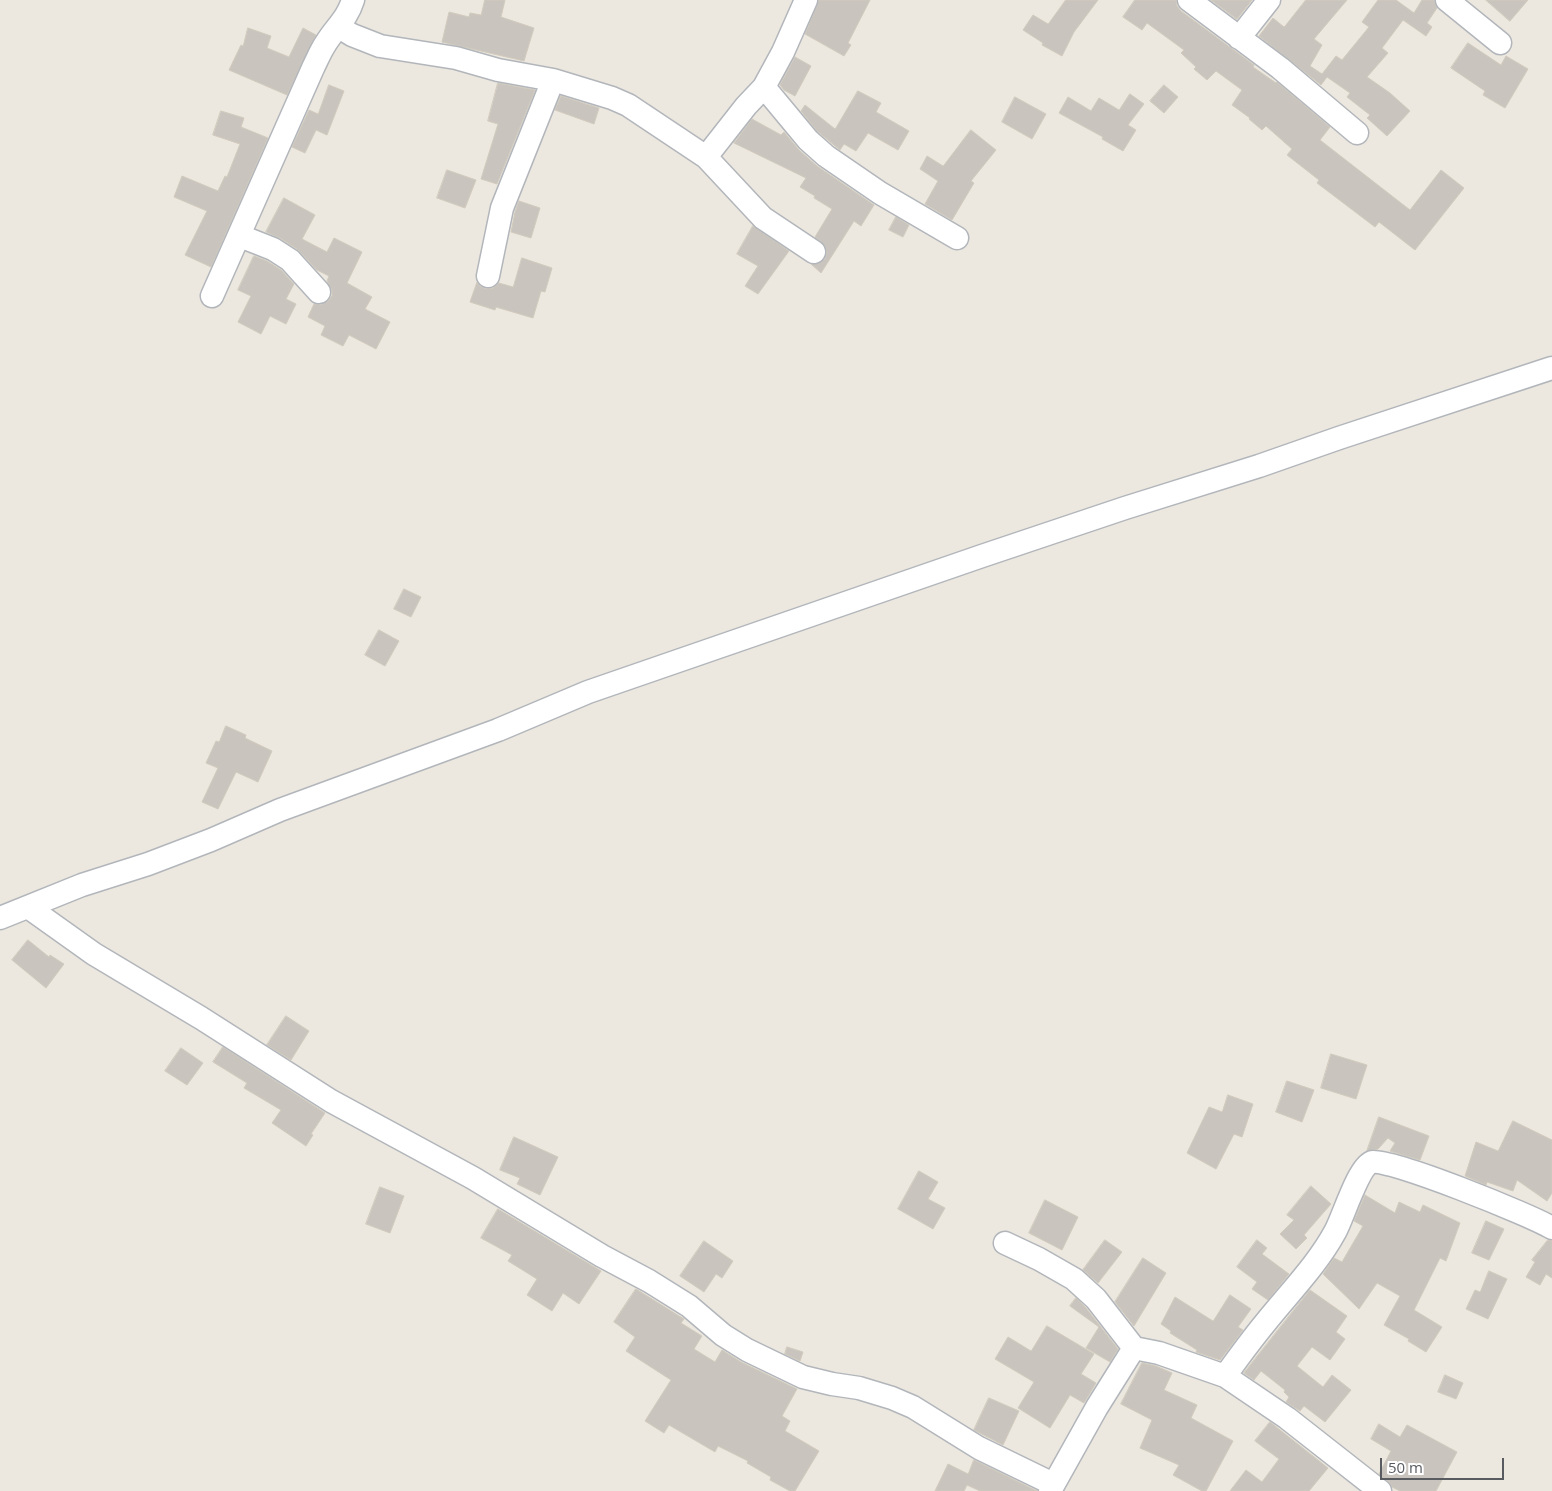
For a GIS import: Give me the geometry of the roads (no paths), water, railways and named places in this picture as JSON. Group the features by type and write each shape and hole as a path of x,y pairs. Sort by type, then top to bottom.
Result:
{"street":[{"path":"212,296 313,68 326,43 340,27 353,0"},
{"path":"706,157 746,106 764,87 783,52 806,0"},
{"path":"1189,0 1280,68 1356,132"},
{"path":"1239,38 1269,0"},
{"path":"1447,0 1500,43"},
{"path":"340,27 352,36 380,46 456,58 498,70 553,80 612,98 628,105 706,157 763,218 814,252"},
{"path":"488,276 502,208 553,80"},
{"path":"764,87 808,140 826,156 880,193 957,238"},
{"path":"240,236 273,249 290,260 319,292"},
{"path":"0,918 82,885 148,864 211,840 280,810 498,730 588,692 1124,508 1259,466 1552,368"},
{"path":"28,907 94,954 201,1018 331,1101 473,1178 602,1256 649,1281 689,1306 723,1334 747,1350 803,1377 858,1388 892,1398 913,1407 979,1448 1051,1488 1096,1407 1134,1348"},
{"path":"1225,1376 1266,1321 1318,1258 1336,1231 1362,1172 1372,1162 1390,1163 1418,1173 1552,1228"},
{"path":"1005,1242 1060,1270 1085,1288 1096,1299 1134,1348 1159,1353 1225,1376 1288,1418 1380,1491"}]}
